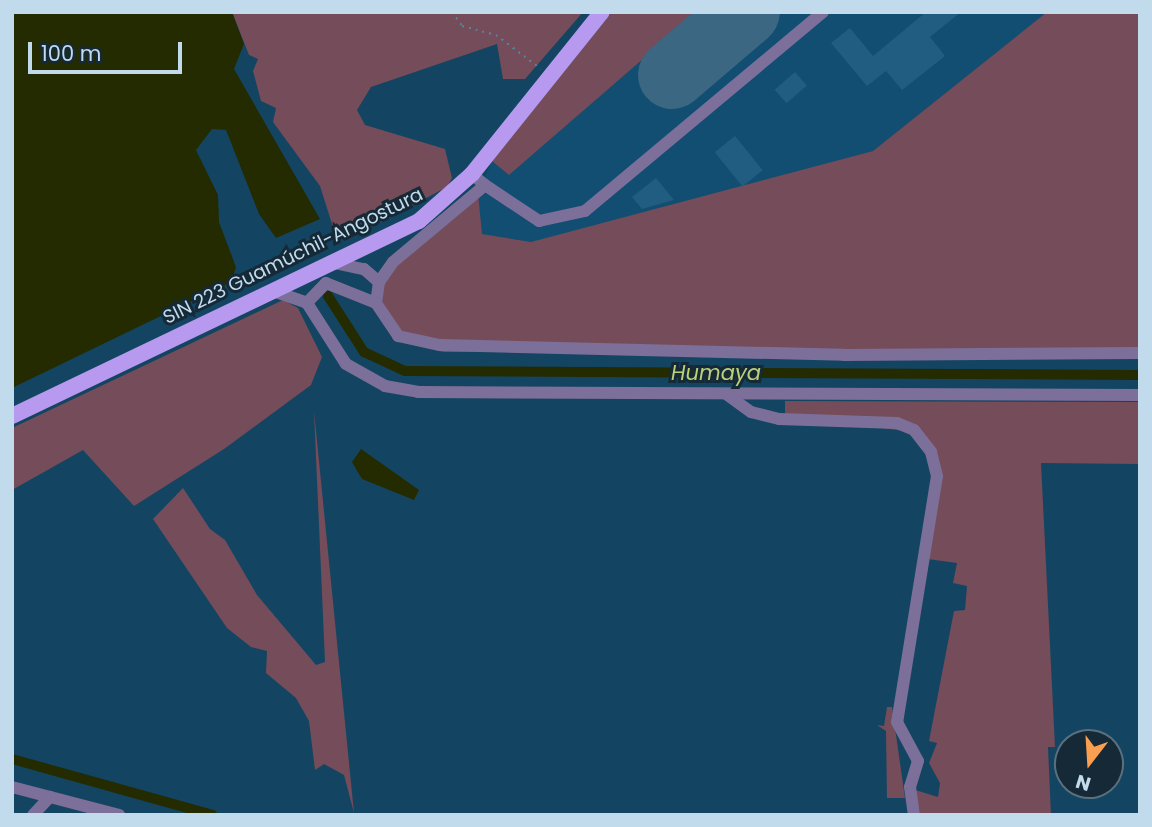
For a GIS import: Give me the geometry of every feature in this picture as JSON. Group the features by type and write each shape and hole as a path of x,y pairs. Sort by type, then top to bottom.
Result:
{"main road":[{"name":"SIN 223 Guamúchil-Angostura","path":"12,416 419,221 479,179 551,75 602,12"}],"street":[{"path":"376,303 379,282 393,261 479,179 538,220 585,211 823,12"},
{"path":"329,262 364,269 379,282"},
{"path":"307,303 326,283 376,303 398,336 453,346 1140,354"},
{"path":"273,291 307,303 346,364 385,386 452,394 1140,395"},
{"path":"726,394 751,412 779,419 897,423 914,430 931,452 937,476 897,722 918,761 910,787 914,815"},
{"path":"778,394 779,419"},
{"path":"12,787 119,815"},
{"path":"33,815 50,797"}],"path":[{"path":"452,12 462,26 496,35 551,75"}],"shaded area":[{"path":"12,12 232,12 244,44 234,69 320,219 276,238 259,214 226,130 212,129 196,150 218,195 219,222 236,267 231,282 12,388"},
{"path":"232,12 583,12 525,79 503,79 497,44 371,87 357,110 365,125 445,149 452,178 447,187 349,239 333,227 320,186 273,122 276,108 261,101 253,71 258,59 249,55"},
{"path":"612,12 727,12 665,66 651,52 509,175 492,161"},
{"path":"695,12 1047,12 873,151 566,236 531,242 481,234 478,193 492,161 509,174"},
{"path":"1047,12 1140,12 1140,352 443,352 403,341 381,319 384,268 478,193 482,234 531,242 873,151"},
{"path":"283,300 298,308 322,357 311,385 224,449 134,506 83,450 12,490 12,428"},
{"path":"785,401 1140,402 1140,464 1041,463 1054,729 1054,747 1048,747 1051,815 916,815 912,789 938,797 940,783 929,763 937,743 929,741 954,611 965,610 967,586 953,583 957,563 920,558 934,480 919,433 785,415"},
{"path":"314,411 354,813 344,775 324,764 315,770 309,721 296,698 266,673 267,651 251,647 227,628 153,519 183,488 210,529 225,540 257,595 316,665 325,662"},
{"path":"361,449 419,490 414,500 362,479 352,462"},
{"path":"887,707 892,707 905,798 887,798 886,731 877,725 884,726"}],"building":[{"path":"926,12 961,12 930,37 945,56 902,90 886,71 867,86 831,43 850,28 873,56"},
{"path":"795,72 807,86 786,103 775,90"},
{"path":"735,136 763,170 742,187 715,152"},
{"path":"656,178 674,200 642,209 632,197"}],"waterway":[{"name":"Humaya","path":"328,296 364,352 405,371 1140,375"},
{"path":"12,759 212,815"}],"runway":[{"path":"672,75 746,12"}]}
